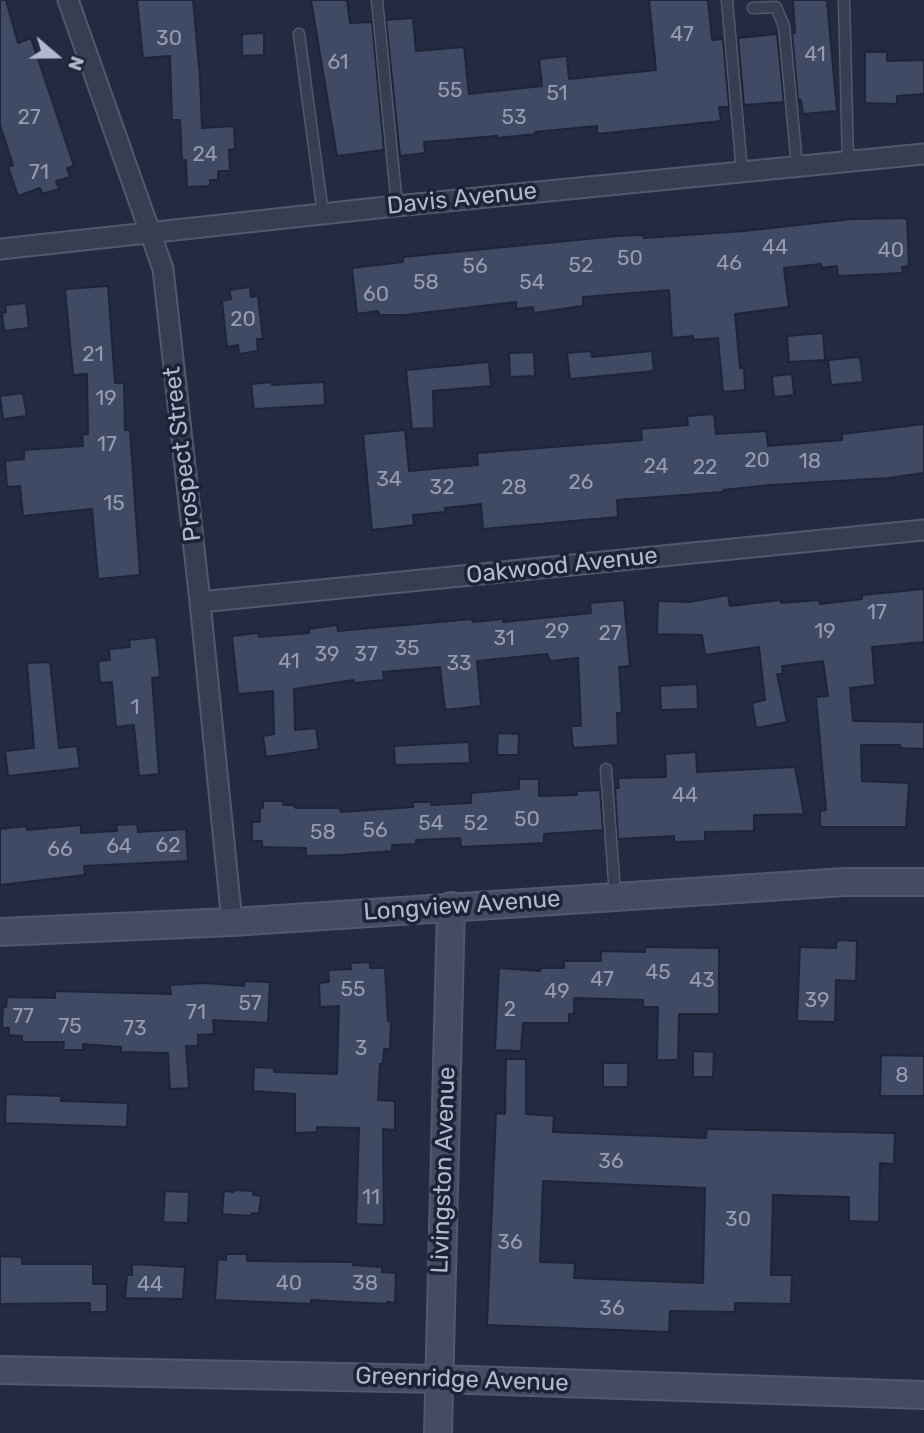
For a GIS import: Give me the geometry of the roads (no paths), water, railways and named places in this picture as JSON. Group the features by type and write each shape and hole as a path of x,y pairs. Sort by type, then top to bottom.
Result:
{"street":[{"name":"Prospect Street","path":"68,0 163,269 232,922"},
{"name":"Davis Avenue","path":"0,248 924,154"},
{"name":"Oakwood Avenue","path":"200,602 924,530"},
{"name":"Longview Avenue","path":"0,932 232,922 845,881 924,882"},
{"name":"Livingston Avenue","path":"438,1433 451,906"},
{"name":"Greenridge Avenue","path":"0,1370 439,1379 924,1395"}],"lane":[{"path":"377,0 397,206"},
{"path":"727,0 742,172"},
{"path":"844,0 848,161"},
{"path":"753,8 776,7 784,26 797,166"},
{"path":"299,34 323,214"},
{"path":"606,769 615,896"}]}
